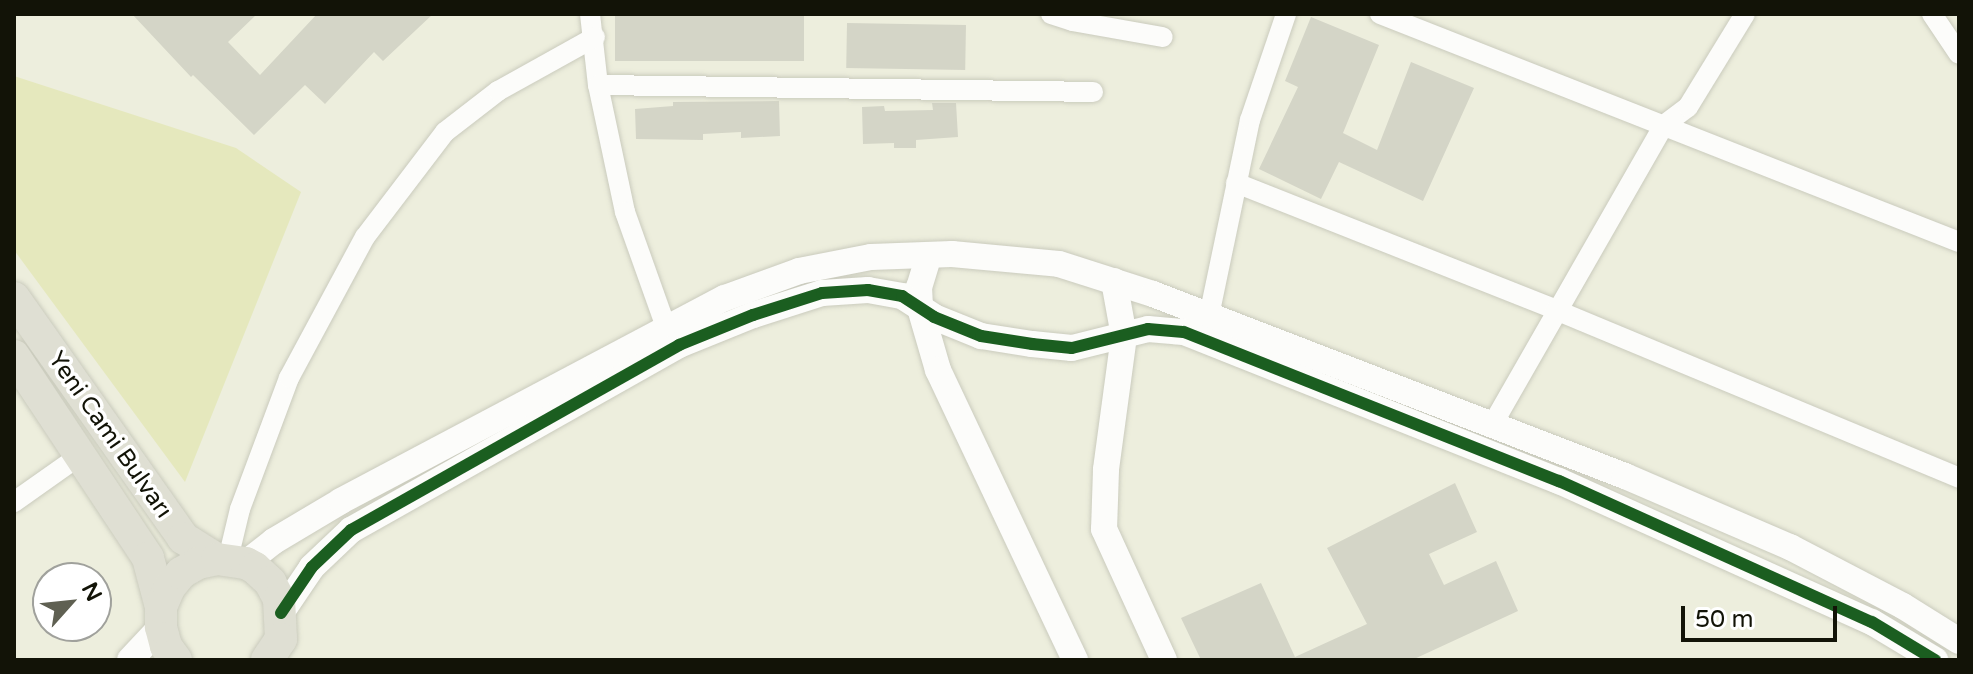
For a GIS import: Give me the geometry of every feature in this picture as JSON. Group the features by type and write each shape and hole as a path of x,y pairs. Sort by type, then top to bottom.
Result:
{"main road":[{"name":"Yeni Cami Bulvarı","path":"14,298 183,538 270,582 282,616"},
{"name":"Yeni Cami Bulvarı","path":"14,356 82,454 148,558 166,646 176,660"},
{"path":"161,617 169,588 181,573 198,563 230,560"},
{"path":"267,660 281,639 282,616"},
{"path":"282,616 300,660"}],"street":[{"path":"590,14 598,85 625,212 666,327"},
{"path":"1051,14 1072,21 1163,37"},
{"path":"1209,316 1250,120 1286,14"},
{"path":"1380,14 1428,23 1664,125 1959,242"},
{"path":"1491,427 1664,125 1688,107 1745,14"},
{"path":"1932,14 1959,54"},
{"path":"230,560 240,509 289,378 365,237 445,132 498,91 595,37"},
{"path":"598,85 1093,92"},
{"path":"1236,183 1556,310 1959,478"},
{"path":"230,560 274,541 341,501 725,298 799,271 871,257 929,255 1059,264 1209,316 1625,476 1790,547 1903,606 1959,641"},
{"path":"929,255 919,287 920,308 938,370 1075,660"},
{"path":"1114,281 1124,336 1106,470 1104,529 1164,660"},
{"path":"282,616 312,567 351,530 679,345 753,315 822,293 868,290 902,296 920,308 981,336 1032,344 1072,348 1148,329 1184,332 1559,481 1872,622 1925,656"},
{"path":"14,502 82,454"},
{"path":"130,660 161,617"}],"green space":[{"path":"14,76 236,148 301,192 185,482 14,250"}],"building":[{"path":"132,14 257,14 228,42 260,75 317,14 433,14 383,61 374,52 325,104 305,85 254,135 193,75 191,77"},
{"path":"615,14 804,14 804,61 615,61"},
{"path":"1311,17 1379,45 1343,133 1377,150 1411,62 1474,88 1423,201 1339,162 1321,199 1259,169 1298,87 1285,81"},
{"path":"847,23 966,25 965,70 846,68"},
{"path":"779,101 780,136 741,138 741,132 703,134 703,140 636,139 635,109 673,106 673,102"},
{"path":"932,103 956,103 958,137 916,140 916,148 894,148 894,143 863,144 862,107 884,106 885,111 933,110"},
{"path":"1455,483 1477,532 1429,554 1444,585 1496,561 1518,611 1412,660 1201,660 1181,618 1261,583 1295,657 1367,624 1327,548"}],"cycle path":[{"path":"281,613 312,567 351,530 679,345 753,315 822,293 868,290 902,296 934,317 981,336 1032,344 1072,348 1148,329 1184,332 1559,481 1872,622 1935,660"}]}
